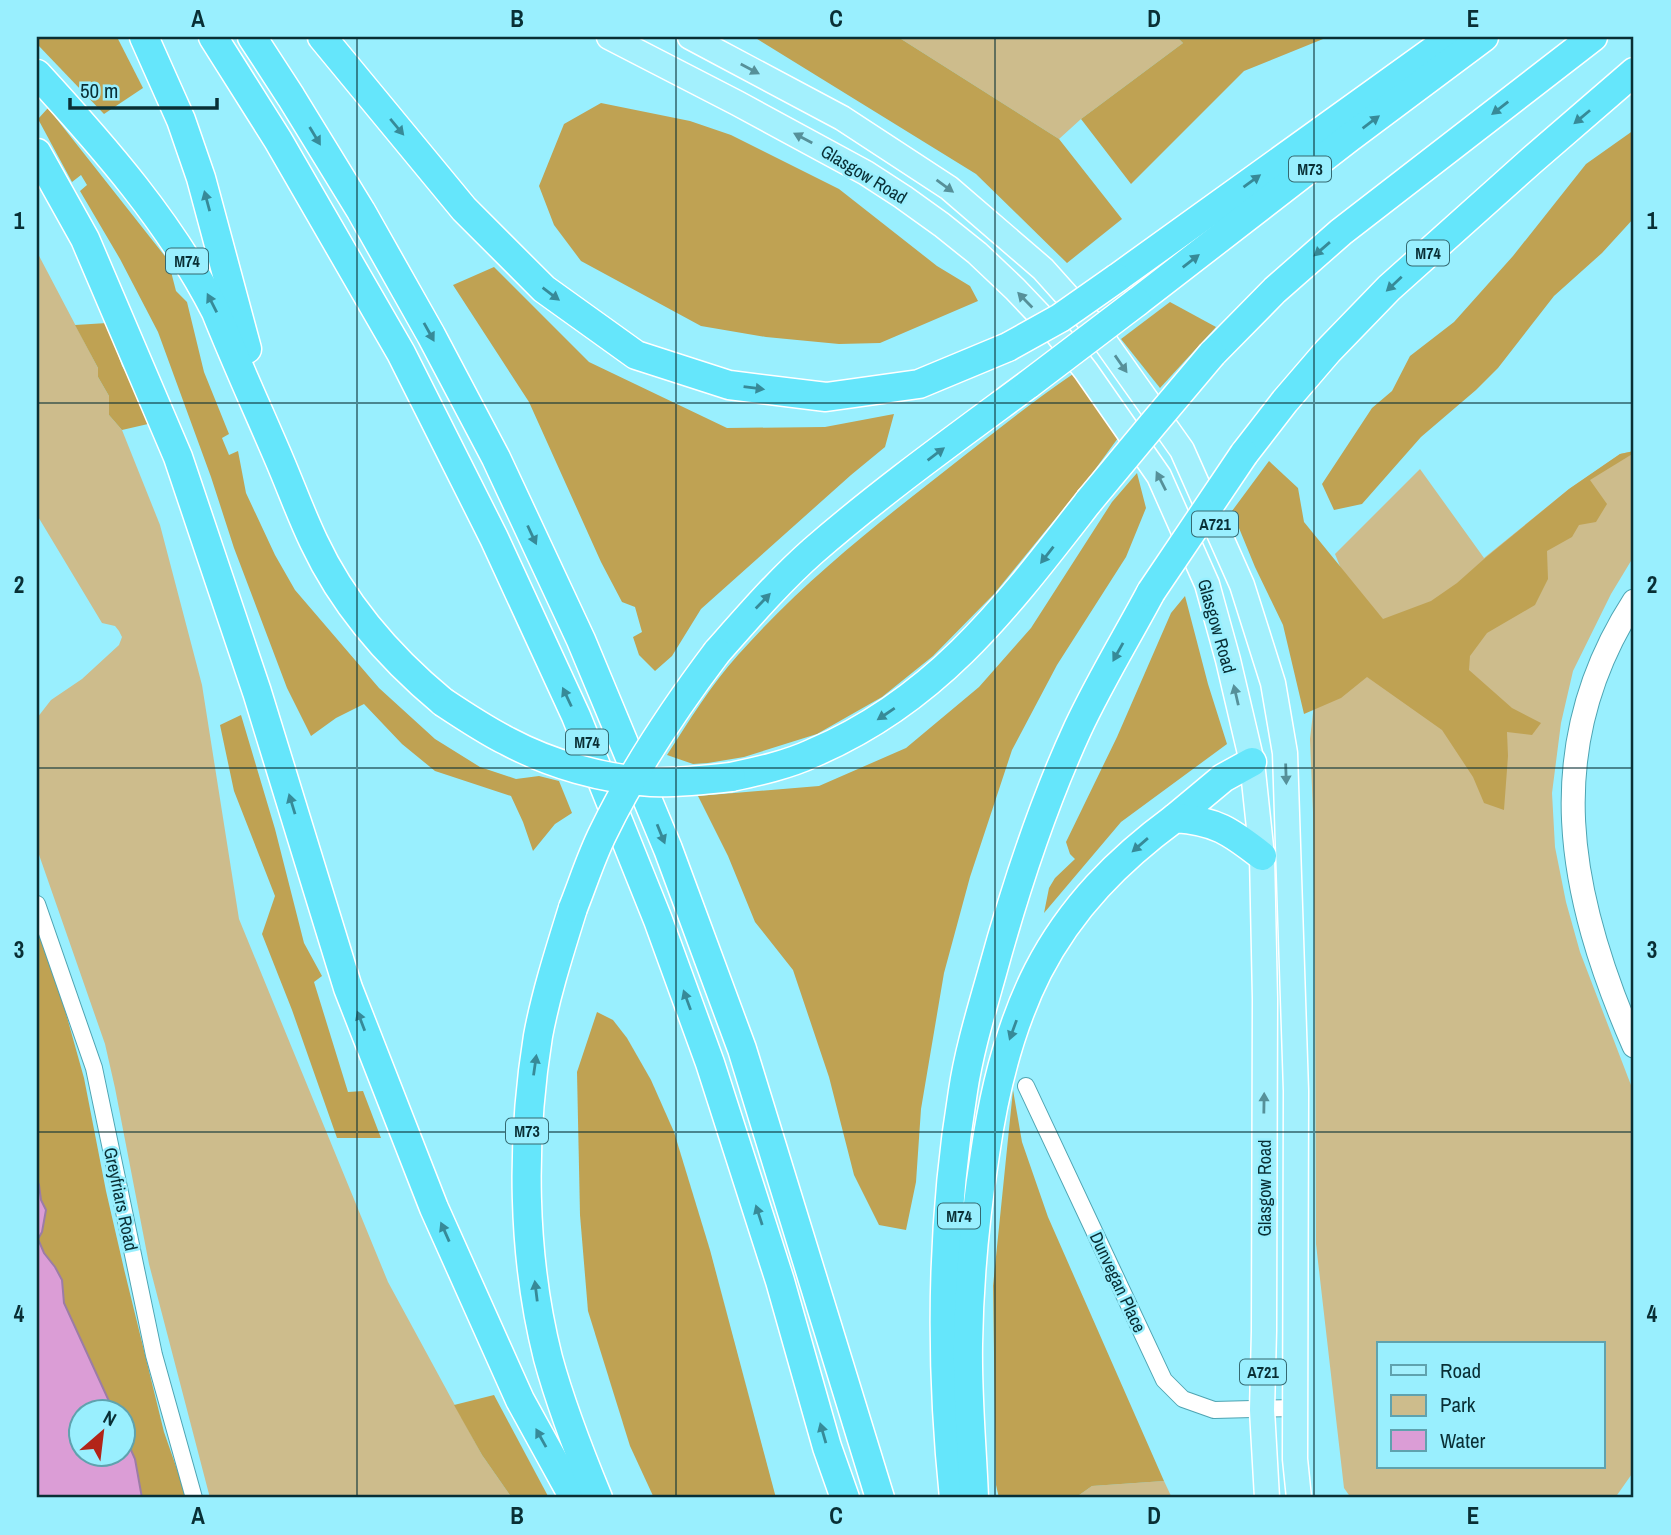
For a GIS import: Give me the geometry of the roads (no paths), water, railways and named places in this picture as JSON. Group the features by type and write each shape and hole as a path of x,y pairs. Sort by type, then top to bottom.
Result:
{"highway":[{"name":"M74","path":"144,37 181,120 201,178 246,345 288,478"},
{"name":"M74","path":"213,37 278,140 401,353 494,538 576,716 658,920 710,1063 780,1281 827,1447 845,1498"},
{"name":"M74","path":"252,37 361,211 431,335 496,458 581,640 668,849 737,1037 880,1498"},
{"name":"M73","path":"322,37 464,209 544,289 636,355 729,385 826,397 919,384 1008,347 1060,318 1452,37"},
{"name":"M73","path":"598,1498 575,1444 548,1358 537,1303 530,1244 527,1135 539,1035 573,908 601,836 663,726 717,652 762,601 811,553 863,509 1484,37"},
{"name":"M74","path":"37,74 84,125 128,179 169,233 200,281 288,478 314,544 336,583 383,645 413,677 443,702 509,742 545,758 604,775 649,782 683,782 731,778 811,754 869,726 937,676 970,646 1032,574 1212,354 1275,290 1341,232 1593,37"},
{"name":"M74","path":"954,1498 944,1356 945,1286 952,1169 963,1091 971,1048 1026,858 1078,727 1152,592 1244,454 1285,401 1328,351 1389,288 1531,160 1634,72"},
{"path":"37,153 85,239 178,457 257,692 348,988 434,1208 520,1401 573,1498"},
{"path":"973,1498 968,1346 976,1206 990,1119 1003,1060 1015,1026 1039,970 1072,918 1116,866 1223,778 1252,762"},
{"path":"1175,818 1195,819 1220,827 1262,856"},
{"name":"M74","path":"973,1498 958,1393 956,1286 960,1190 972,1098 1002,936"}],"main road":[{"name":"Glasgow Road","path":"609,37 866,173 903,197 977,253 1055,331 1159,476 1207,584 1228,660 1252,762 1262,856 1265,999 1262,1410 1267,1498"},
{"name":"Glasgow Road","path":"690,37 842,118 949,188 1043,269 1094,326 1182,450 1242,585 1273,683 1285,753 1296,1091 1295,1459 1299,1498"},
{"path":"1242,585 1272,743 1269,752 1252,762"},
{"path":"1634,601 1593,684 1577,750 1572,815 1579,878 1590,926 1634,1046"}],"street":[{"name":"Greyfriars Road","path":"37,904 94,1068 154,1356 194,1498"},
{"name":"Dunvegan Place","path":"1026,1086 1164,1380 1183,1399 1214,1410 1295,1408"}],"water":[{"path":"37,1180 46,1210 38,1239 62,1280 64,1303 108,1398 66,1398 66,1468 136,1468 136,1465 142,1498 37,1498"}]}
